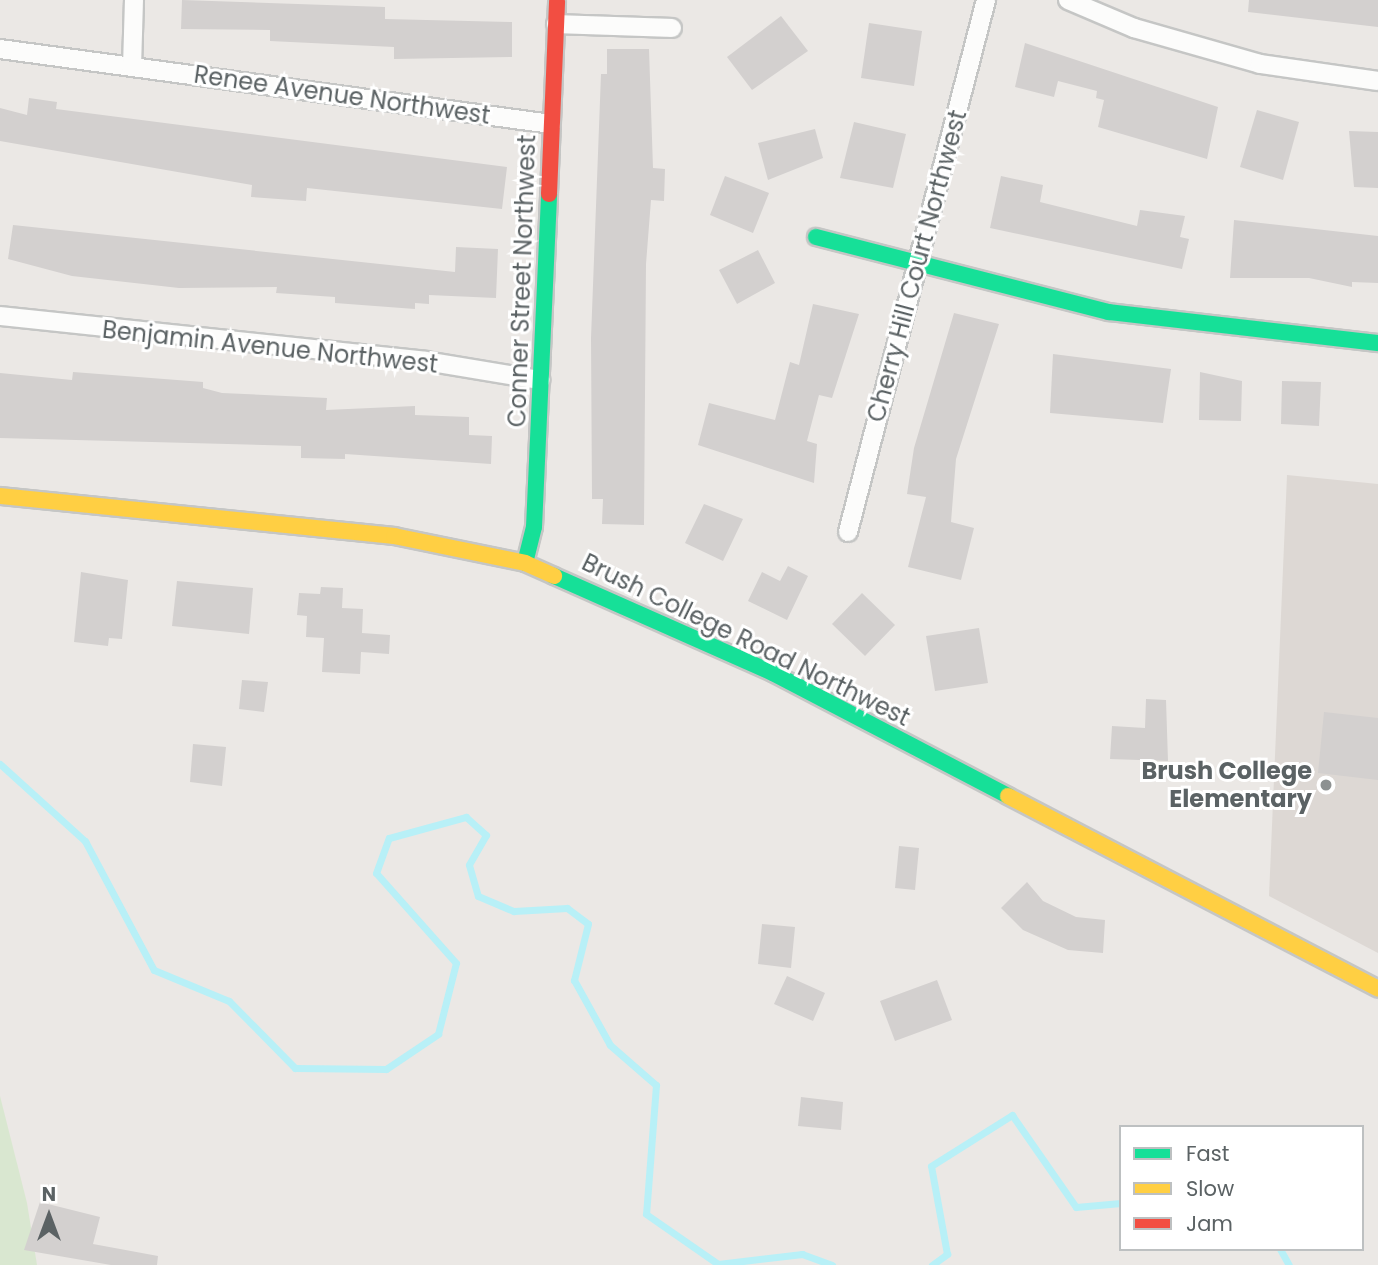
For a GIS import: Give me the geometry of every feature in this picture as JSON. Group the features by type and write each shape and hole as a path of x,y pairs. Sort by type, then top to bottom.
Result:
{"street":[{"path":"132,67 134,0"},
{"name":"Cherry Hill Court Northwest","path":"848,532 986,0"},
{"path":"1068,0 1235,58 1378,81"},
{"name":"Conner Street Northwest","path":"526,563 534,527 557,1"},
{"path":"556,24 672,28"},
{"name":"Renee Avenue Northwest","path":"0,49 551,124"},
{"path":"816,237 916,265 1109,312 1378,343"},
{"name":"Benjamin Avenue Northwest","path":"0,316 426,361 540,380"},
{"name":"Brush College Road Northwest","path":"0,496 394,536 526,563 773,673 1378,989"}],"shaded area":[{"name":"Brush College Elementary","path":"1287,475 1378,484 1378,953 1269,896"}],"green space":[{"path":"0,1096 27,1203 37,1265 0,1265"}],"building":[{"path":"182,0 385,7 385,19 512,22 512,57 394,59 394,47 270,41 270,30 181,29"},
{"path":"1249,0 1378,0 1378,27 1248,12"},
{"path":"781,16 808,51 752,90 727,57"},
{"path":"869,23 922,31 914,86 861,78"},
{"path":"1025,43 1218,107 1207,159 1098,127 1104,100 1096,98 1097,91 1058,81 1054,97 1015,87"},
{"path":"607,49 649,49 653,168 665,169 664,201 651,200 646,264 644,525 602,524 603,499 592,499 591,338 601,74 607,74"},
{"path":"29,98 57,102 56,109 507,167 502,209 307,188 306,201 251,197 252,185 0,141 0,108 27,115"},
{"path":"1257,110 1299,122 1283,180 1240,167"},
{"path":"854,122 906,134 893,188 840,178"},
{"path":"815,129 823,158 768,180 758,143"},
{"path":"1349,131 1378,132 1378,188 1354,187"},
{"path":"725,176 769,193 753,233 710,215"},
{"path":"1001,176 1043,185 1040,202 1137,226 1140,210 1185,216 1180,237 1189,239 1182,269 990,228"},
{"path":"1234,220 1378,236 1378,283 1352,282 1352,287 1309,278 1230,278"},
{"path":"13,225 455,272 456,247 498,249 496,298 429,295 429,304 415,303 415,309 335,303 335,297 276,293 277,287 179,288 72,276 8,259"},
{"path":"758,250 775,283 737,304 719,270"},
{"path":"813,304 859,314 832,398 819,395 807,441 817,444 814,483 698,445 709,403 775,420 790,362 799,365"},
{"path":"954,313 999,324 956,459 951,522 974,528 961,580 908,567 926,497 907,494 914,448"},
{"path":"1053,354 1171,369 1163,423 1050,413"},
{"path":"73,372 203,382 203,388 222,393 327,398 326,410 415,406 415,415 469,417 469,435 492,436 491,464 345,454 345,459 301,458 301,446 0,438 0,373 72,380"},
{"path":"1200,372 1242,381 1241,421 1199,420"},
{"path":"1282,381 1321,382 1319,426 1281,424"},
{"path":"704,504 743,519 723,561 685,543"},
{"path":"788,566 808,576 787,620 748,601 762,572 780,581"},
{"path":"81,572 128,580 122,639 109,638 108,646 74,642"},
{"path":"177,581 253,588 249,634 172,626"},
{"path":"321,587 343,588 342,608 363,609 362,633 390,635 389,654 361,652 360,674 322,672 324,638 306,637 307,616 297,615 299,593 320,594"},
{"path":"862,593 895,625 865,656 832,624"},
{"path":"979,628 988,683 935,691 926,636"},
{"path":"242,680 268,682 264,712 239,709"},
{"path":"1146,699 1166,700 1168,761 1110,759 1112,726 1145,728"},
{"path":"1324,712 1378,718 1378,780 1318,773"},
{"path":"193,744 226,747 222,786 190,782"},
{"path":"899,846 919,848 915,890 895,888"},
{"path":"1027,882 1043,901 1076,917 1105,920 1103,953 1068,950 1023,930 1001,908"},
{"path":"762,924 795,927 791,968 758,964"},
{"path":"787,976 825,993 813,1021 774,1004"},
{"path":"937,980 952,1020 895,1041 880,1001"},
{"path":"801,1097 843,1102 841,1130 798,1126"},
{"path":"40,1202 100,1217 93,1244 158,1256 157,1265 111,1265 24,1250"}],"waterway":[{"path":"0,764 85,841 154,970 229,1001 295,1068 386,1069 438,1034 456,963 376,873 389,838 466,817 486,835 469,865 478,896 514,911 567,908 588,924 574,980 610,1045 656,1085 646,1214 718,1264 802,1254 832,1265"},
{"path":"932,1265 947,1254 931,1166 1012,1115 1076,1207 1119,1203"},
{"path":"1281,1251 1289,1265"}],"traffic: fast":[{"path":"525,563 534,527 549,194"},
{"path":"816,237 1109,312 1378,343"},
{"path":"554,576 773,673 1008,796"}],"traffic: slow":[{"path":"0,496 394,536 525,563 554,576"},
{"path":"1008,796 1378,989"}],"traffic: jam":[{"path":"549,194 557,1"}],"place":[{"name":"Brush College Elementary","path":"1326,785"}]}
